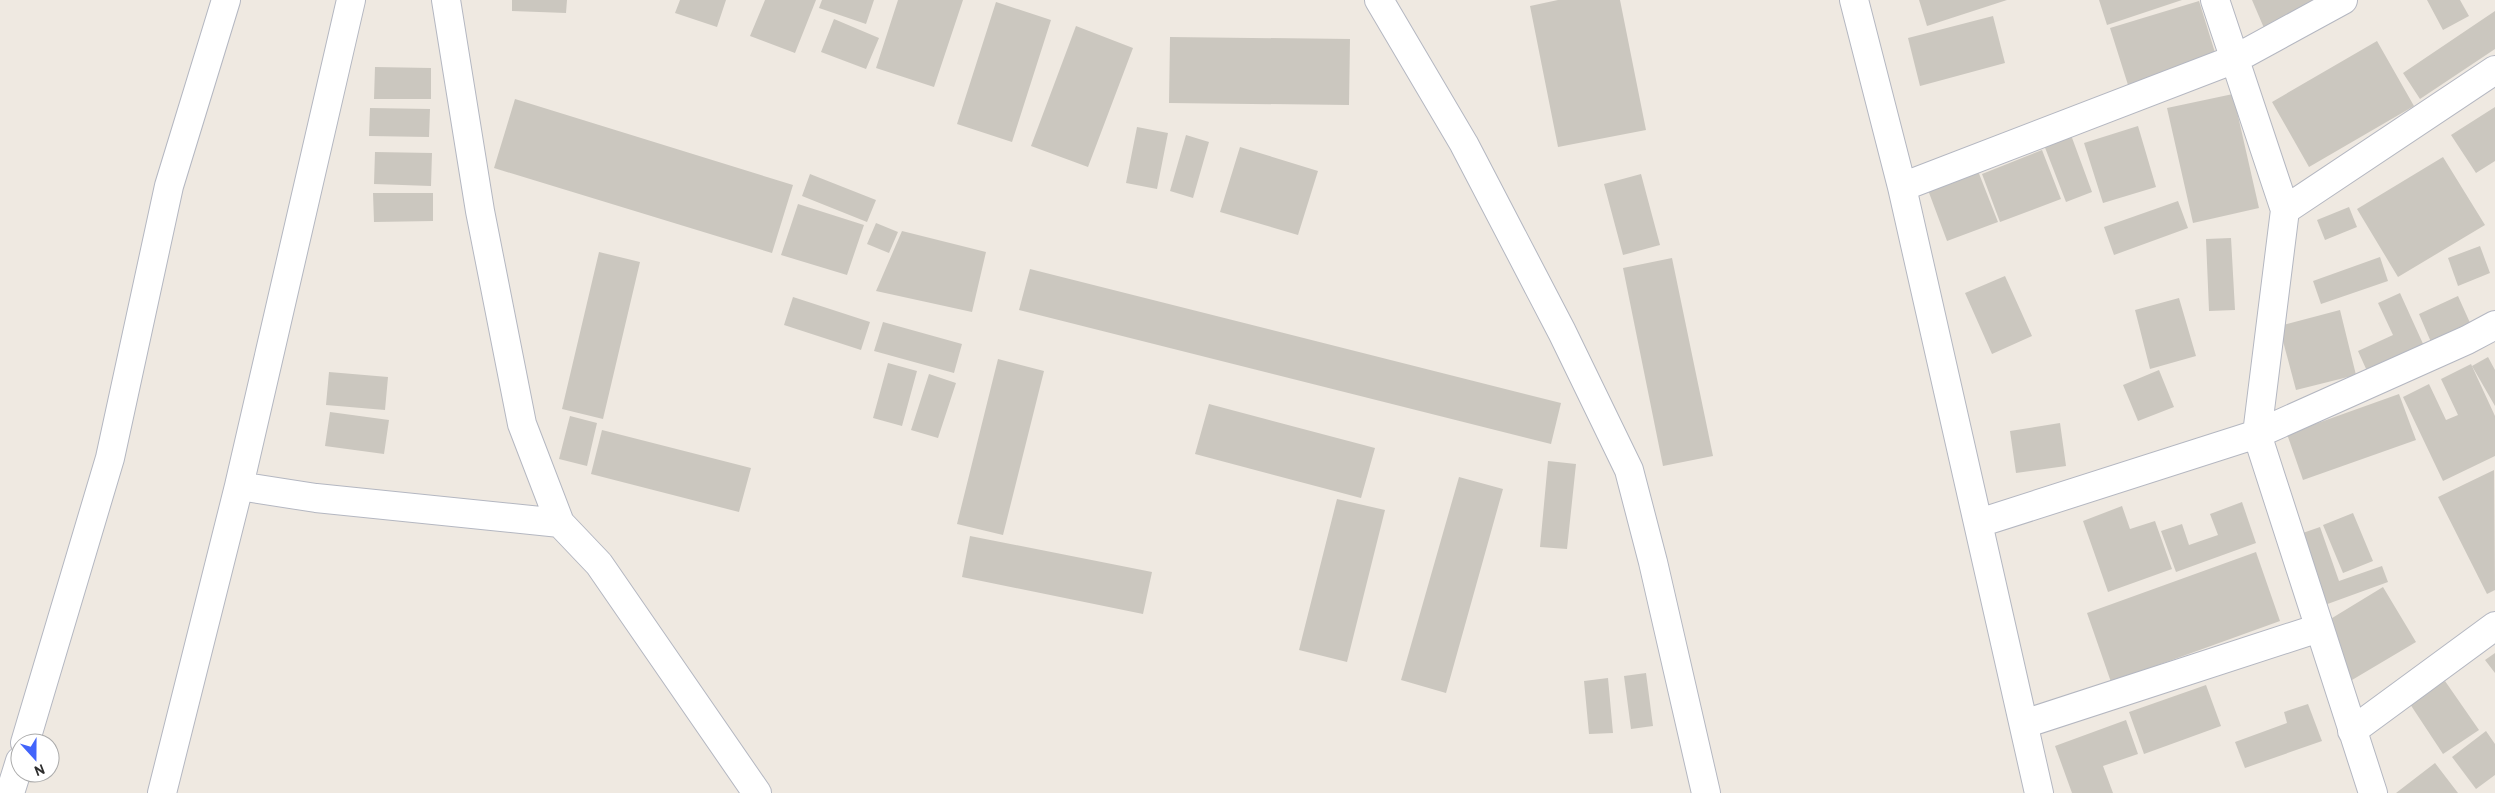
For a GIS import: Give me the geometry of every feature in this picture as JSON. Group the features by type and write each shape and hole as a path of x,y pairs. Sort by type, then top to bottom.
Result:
{"street":[{"path":"28,733 110,458 170,186 226,0"},
{"path":"162,793 239,486 351,0"},
{"path":"446,0 480,211 522,424 560,523 600,564 758,793"},
{"path":"1379,0 1464,144 1562,332 1629,470 1654,562 1706,793"},
{"path":"1854,0 1902,187 2039,793"},
{"path":"2215,0 2285,210 2257,434 2373,793"},
{"path":"1902,187 2235,59 2343,0"},
{"path":"2285,210 2495,70"},
{"path":"1979,523 2257,434 2467,340 2495,325"},
{"path":"239,486 316,498 560,523"},
{"path":"2352,731 2495,626"},
{"path":"2024,724 2319,628"}],"building":[{"path":"512,0 567,0 566,13 512,11"},
{"path":"680,0 726,0 717,27 675,13"},
{"path":"765,0 816,0 795,53 750,36"},
{"path":"822,0 874,0 866,24 819,8"},
{"path":"898,0 963,0 934,87 876,68"},
{"path":"1558,0 1620,0 1646,130 1558,147 1530,6"},
{"path":"1919,0 2007,0 1927,26"},
{"path":"2099,0 2182,0 2107,25"},
{"path":"2252,0 2316,0 2267,35"},
{"path":"2427,0 2460,0 2469,16 2443,30"},
{"path":"2199,1 2217,59 2128,85 2110,28"},
{"path":"996,2 1051,20 1012,142 957,124"},
{"path":"2495,11 2495,49 2420,99 2403,73"},
{"path":"1993,16 2005,63 1920,86 1908,38"},
{"path":"834,19 879,38 866,69 821,52"},
{"path":"1076,26 1133,48 1088,167 1031,146"},
{"path":"1170,37 1350,39 1349,105 1169,103"},
{"path":"2377,41 2414,106 2309,167 2272,102"},
{"path":"375,67 431,68 431,99 374,99"},
{"path":"2233,94 2259,208 2193,223 2167,108"},
{"path":"515,99 793,185 772,253 494,168"},
{"path":"2495,107 2495,161 2476,173 2451,135"},
{"path":"370,108 430,109 429,137 369,136"},
{"path":"2138,126 2156,187 2103,203 2084,143"},
{"path":"1137,127 1168,133 1157,189 1126,183"},
{"path":"1186,135 1209,142 1193,198 1170,191"},
{"path":"2071,135 2092,192 2066,202 2044,145"},
{"path":"1240,147 1318,171 1298,235 1220,212"},
{"path":"2042,150 2061,199 2000,222 1982,174"},
{"path":"375,152 432,153 431,186 374,184"},
{"path":"2443,157 2485,225 2398,277 2357,209"},
{"path":"1978,171 1998,222 1947,241 1928,190"},
{"path":"810,174 876,200 867,222 802,196"},
{"path":"1641,174 1660,245 1623,255 1604,184"},
{"path":"373,193 433,193 433,221 374,222"},
{"path":"2178,201 2188,228 2114,255 2104,227"},
{"path":"798,204 864,225 847,275 781,255"},
{"path":"2349,207 2357,227 2325,240 2317,220"},
{"path":"876,223 898,232 889,253 867,244"},
{"path":"902,231 986,252 972,312 876,291"},
{"path":"2231,238 2235,310 2209,311 2206,239"},
{"path":"2480,246 2490,273 2458,286 2448,258"},
{"path":"599,252 640,262 603,419 562,409"},
{"path":"2380,257 2388,281 2321,304 2313,281"},
{"path":"1672,258 1713,456 1663,466 1623,268"},
{"path":"1030,269 1561,403 1551,444 1019,310"},
{"path":"2005,276 2032,336 1992,354 1965,293"},
{"path":"2400,293 2424,346 2367,371 2358,351 2393,335 2378,303"},
{"path":"2458,296 2471,325 2431,342 2419,314"},
{"path":"793,297 870,322 861,350 784,325"},
{"path":"2179,298 2196,356 2150,369 2135,310"},
{"path":"2340,310 2356,375 2296,390 2279,326"},
{"path":"883,322 962,344 954,373 874,351"},
{"path":"2488,357 2495,370 2495,406 2472,366"},
{"path":"998,359 1044,371 1003,535 957,524"},
{"path":"888,363 917,371 902,426 873,418"},
{"path":"2471,364 2495,416 2495,456 2443,481 2403,397 2429,384 2446,420 2458,415 2441,379"},
{"path":"2159,370 2174,407 2138,421 2123,385"},
{"path":"329,372 388,377 385,410 326,405"},
{"path":"929,374 956,383 938,438 911,430"},
{"path":"2399,394 2416,440 2303,480 2287,434"},
{"path":"1209,404 1375,448 1361,498 1195,454"},
{"path":"330,412 389,420 384,454 325,446"},
{"path":"570,416 597,423 587,466 559,459"},
{"path":"2060,423 2066,466 2016,473 2010,431"},
{"path":"602,430 751,468 739,512 591,474"},
{"path":"1548,461 1576,464 1567,549 1540,547"},
{"path":"2494,470 2495,590 2487,594 2438,497"},
{"path":"1459,477 1503,489 1446,693 1401,680"},
{"path":"1337,499 1385,510 1347,662 1299,650"},
{"path":"2242,502 2256,543 2176,572 2161,531 2182,524 2189,545 2218,535 2210,514"},
{"path":"2122,506 2130,529 2155,521 2172,569 2108,592 2083,521"},
{"path":"2353,513 2373,561 2343,573 2323,525"},
{"path":"2320,527 2339,581 2382,566 2388,582 2322,606 2297,535"},
{"path":"970,536 1152,572 1143,614 962,577"},
{"path":"2256,552 2280,621 2111,682 2087,613"},
{"path":"2383,587 2416,642 2352,680 2319,626"},
{"path":"2495,653 2495,673 2485,660"},
{"path":"1646,673 1653,726 1631,729 1624,676"},
{"path":"1608,678 1613,733 1589,734 1584,681"},
{"path":"2445,681 2479,730 2443,754 2410,704"},
{"path":"2206,685 2221,726 2144,754 2129,712"},
{"path":"2308,704 2322,741 2245,768 2235,742 2287,723 2284,712"},
{"path":"2126,720 2138,754 2103,766 2113,793 2072,793 2055,746"},
{"path":"2486,731 2495,744 2495,775 2476,789 2452,757"},
{"path":"2435,763 2458,793 2396,793"}]}
